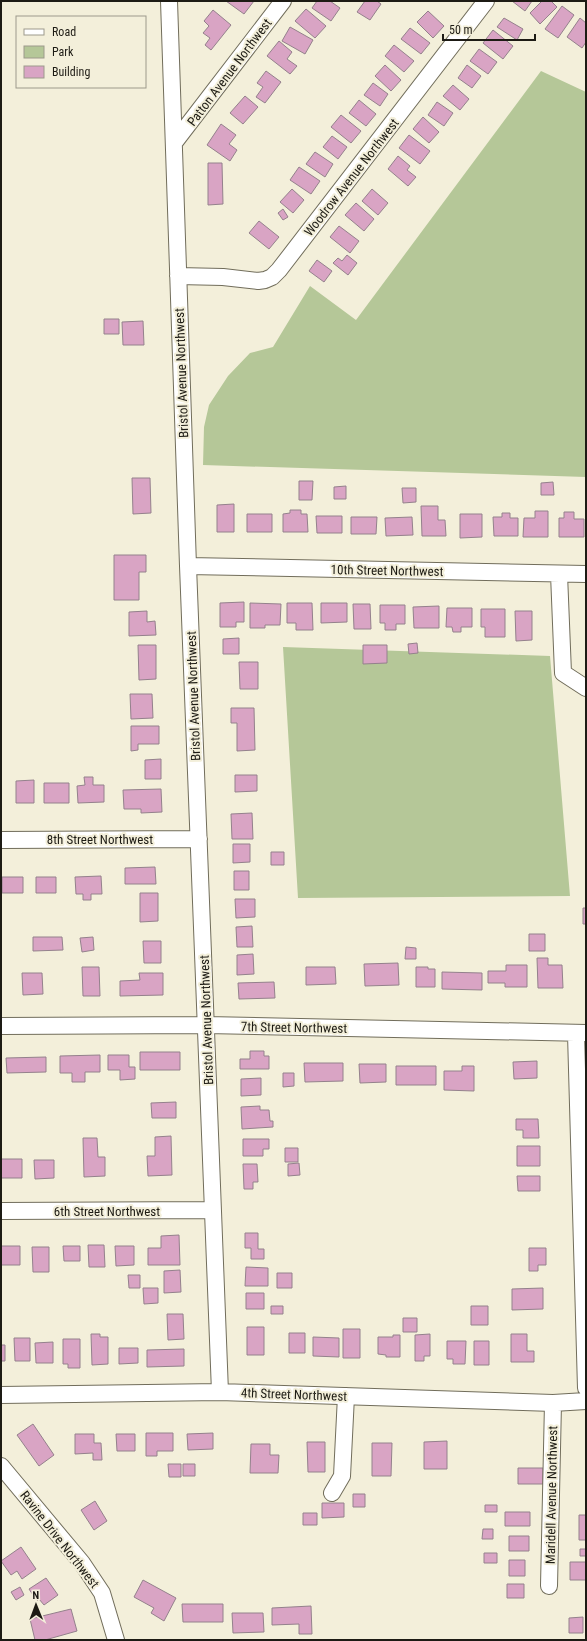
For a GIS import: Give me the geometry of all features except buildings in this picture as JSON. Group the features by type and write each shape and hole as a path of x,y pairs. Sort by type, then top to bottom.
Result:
{"street":[{"name":"Bristol Avenue Northwest","path":"169,1 188,566 220,1392"},
{"name":"Patton Avenue Northwest","path":"174,143 283,1"},
{"name":"Woodrow Avenue Northwest","path":"178,276 223,277 258,281 272,277 279,270 486,1"},
{"name":"10th Street Northwest","path":"188,566 586,574"},
{"path":"559,574 563,674 586,688"},
{"name":"8th Street Northwest","path":"1,840 199,838"},
{"name":"7th Street Northwest","path":"1,1026 206,1025 581,1034"},
{"path":"581,1034 586,1388"},
{"name":"6th Street Northwest","path":"1,1211 213,1210"},
{"name":"4th Street Northwest","path":"1,1395 220,1392 553,1403 586,1401"},
{"path":"332,1492 342,1476 346,1396"},
{"name":"Maridell Avenue Northwest","path":"549,1586 553,1403"},
{"name":"Ravine Drive Northwest","path":"1,1466 82,1563 102,1593 116,1640"}],"green space":[{"path":"541,71 586,92 586,477 203,465 204,427 209,405 228,376 250,353 273,347 310,286 356,320"},
{"path":"283,647 550,656 570,896 298,898"}]}
